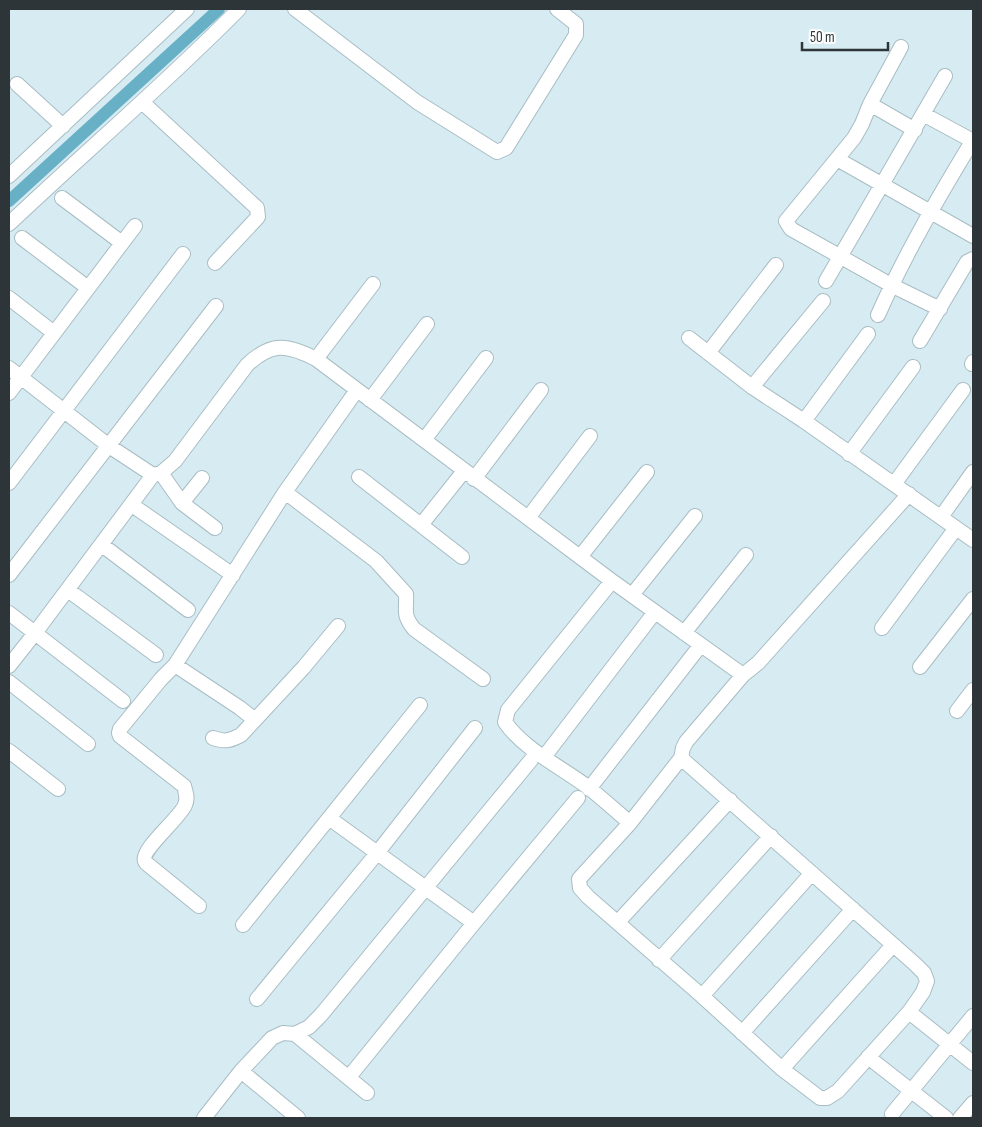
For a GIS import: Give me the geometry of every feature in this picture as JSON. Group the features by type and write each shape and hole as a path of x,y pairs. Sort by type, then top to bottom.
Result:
{"street":[{"path":"9,176 187,9"},
{"path":"9,224 86,151 142,102 239,9"},
{"path":"295,9 417,102 497,152 506,148 576,35 576,24 557,9"},
{"path":"902,47 870,104 854,138 786,221 791,229 891,285 940,309"},
{"path":"826,281 945,76"},
{"path":"17,84 64,126"},
{"path":"142,102 257,208 258,217 254,223 215,263"},
{"path":"870,104 915,130"},
{"path":"878,315 891,285 930,213 973,141 923,114"},
{"path":"837,159 973,236"},
{"path":"62,198 122,243"},
{"path":"9,393 135,226"},
{"path":"22,238 88,288"},
{"path":"9,483 183,254"},
{"path":"920,341 967,262 973,259"},
{"path":"708,353 776,265"},
{"path":"316,359 373,284"},
{"path":"9,298 54,332"},
{"path":"752,388 822,301"},
{"path":"9,575 216,306"},
{"path":"370,400 427,324"},
{"path":"804,421 868,334"},
{"path":"689,338 752,388 804,421 973,540"},
{"path":"9,666 132,505 157,474 175,461 247,365 258,354 270,348 281,347 316,359 612,581 700,646 743,675"},
{"path":"424,440 486,358"},
{"path":"849,454 913,367"},
{"path":"9,368 109,446 157,474 182,503 215,528"},
{"path":"199,906 145,861 148,849 179,815 185,805 187,796 184,786 119,733 120,729 175,664 285,492 357,390"},
{"path":"421,525 469,475 541,390"},
{"path":"894,484 963,390"},
{"path":"528,518 590,436"},
{"path":"580,557 647,472"},
{"path":"941,517 973,472"},
{"path":"359,477 462,557"},
{"path":"182,503 202,478"},
{"path":"285,492 376,561 406,594 404,610 406,620 414,630 483,679"},
{"path":"682,758 924,973 927,982 923,992 909,1012 838,1091 827,1098 820,1098 782,1069 580,888 579,880 630,823 682,758 686,742 743,675 758,663 909,494"},
{"path":"132,505 233,575"},
{"path":"632,595 695,516"},
{"path":"882,628 956,528"},
{"path":"102,545 188,610"},
{"path":"684,633 746,555"},
{"path":"612,581 508,710 505,722 510,730 537,758 589,789 630,823"},
{"path":"68,590 156,655"},
{"path":"920,667 973,599"},
{"path":"204,1118 241,1071 272,1038 283,1033 295,1034 308,1027 321,1015 537,758 655,612"},
{"path":"9,613 123,701"},
{"path":"213,738 223,742 241,735 304,668 338,626"},
{"path":"589,789 700,646"},
{"path":"175,664 255,720"},
{"path":"9,682 88,744"},
{"path":"957,711 973,690"},
{"path":"243,925 420,705"},
{"path":"257,999 378,852 475,728"},
{"path":"9,751 58,790"},
{"path":"349,1077 578,798"},
{"path":"618,922 730,800"},
{"path":"329,818 474,923"},
{"path":"659,960 772,836"},
{"path":"702,996 812,873"},
{"path":"742,1033 853,909"},
{"path":"782,1069 893,945"},
{"path":"909,1012 973,1064"},
{"path":"892,1114 973,1016"},
{"path":"295,1034 367,1093"},
{"path":"868,1057 946,1118"},
{"path":"241,1071 298,1118"},
{"path":"960,1118 973,1103"}],"waterway":[{"path":"9,201 219,9"}]}
